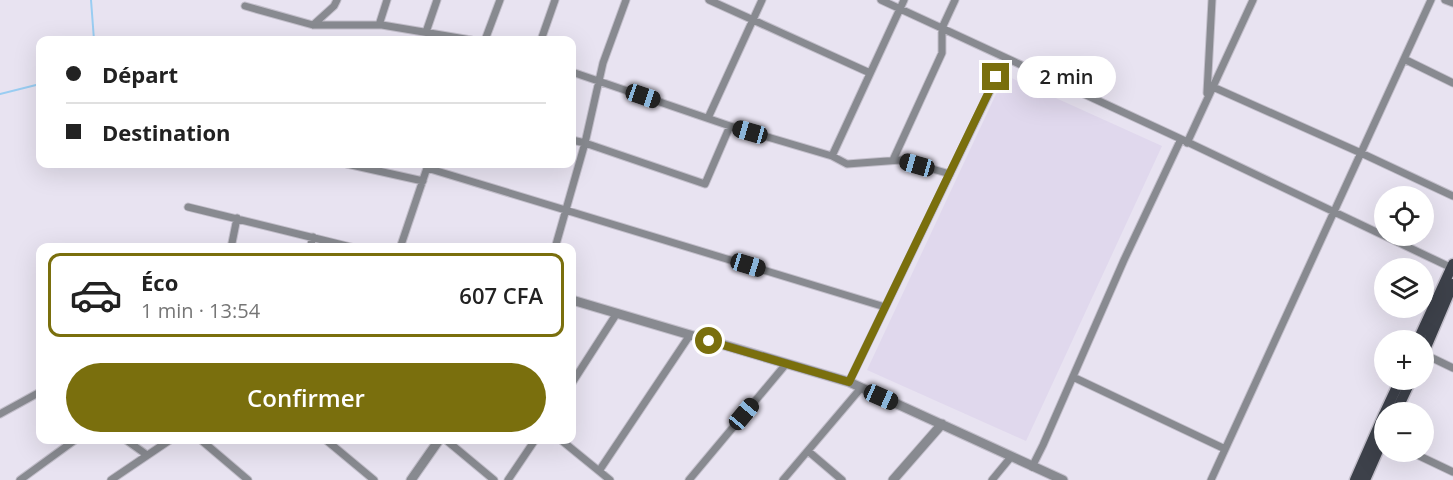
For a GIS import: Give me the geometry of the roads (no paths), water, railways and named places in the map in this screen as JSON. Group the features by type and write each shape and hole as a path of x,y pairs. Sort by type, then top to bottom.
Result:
{"main road":[{"path":"1430,330 1453,266"},
{"path":"1425,330 1453,284"},
{"path":"1355,480 1374,438"},
{"path":"1365,480 1374,460"}],"street":[{"path":"313,25 334,6 337,0"},
{"path":"379,25 387,0"},
{"path":"426,32 437,0"},
{"path":"487,36 500,0"},
{"path":"542,36 555,0"},
{"path":"556,243 585,143 603,63 626,0"},
{"path":"709,0 870,73"},
{"path":"708,118 762,0"},
{"path":"881,0 1453,266"},
{"path":"832,156 903,0"},
{"path":"893,160 942,53 942,28 955,0"},
{"path":"1207,100 1212,0"},
{"path":"1032,467 1124,260 1207,100 1253,0"},
{"path":"1211,480 1431,0"},
{"path":"1445,0 1453,3"},
{"path":"245,6 313,25 379,25 448,36"},
{"path":"849,382 1006,58"},
{"path":"1404,59 1453,83"},
{"path":"576,73 730,126 832,156 847,164 901,160 950,174"},
{"path":"1213,87 1453,196"},
{"path":"576,141 705,184 730,126"},
{"path":"365,168 423,181"},
{"path":"402,243 427,168"},
{"path":"434,168 885,307"},
{"path":"188,207 336,243"},
{"path":"232,243 237,219"},
{"path":"311,243 313,237"},
{"path":"576,301 849,382 1063,480"},
{"path":"576,377 617,313"},
{"path":"599,471 690,335"},
{"path":"1434,358 1453,368"},
{"path":"689,480 786,364"},
{"path":"1073,377 1225,449"},
{"path":"783,480 861,388"},
{"path":"0,414 36,394"},
{"path":"893,480 942,424"},
{"path":"20,480 70,444"},
{"path":"132,444 147,455"},
{"path":"111,480 164,444"},
{"path":"205,444 243,479"},
{"path":"331,444 374,480"},
{"path":"411,480 436,444"},
{"path":"451,444 494,480"},
{"path":"508,480 532,444"},
{"path":"566,444 610,480"},
{"path":"808,451 842,480"},
{"path":"992,480 1011,457"},
{"path":"1432,462 1453,472"}],"waterway":[{"path":"91,0 94,36"},
{"path":"0,94 36,85"}]}
